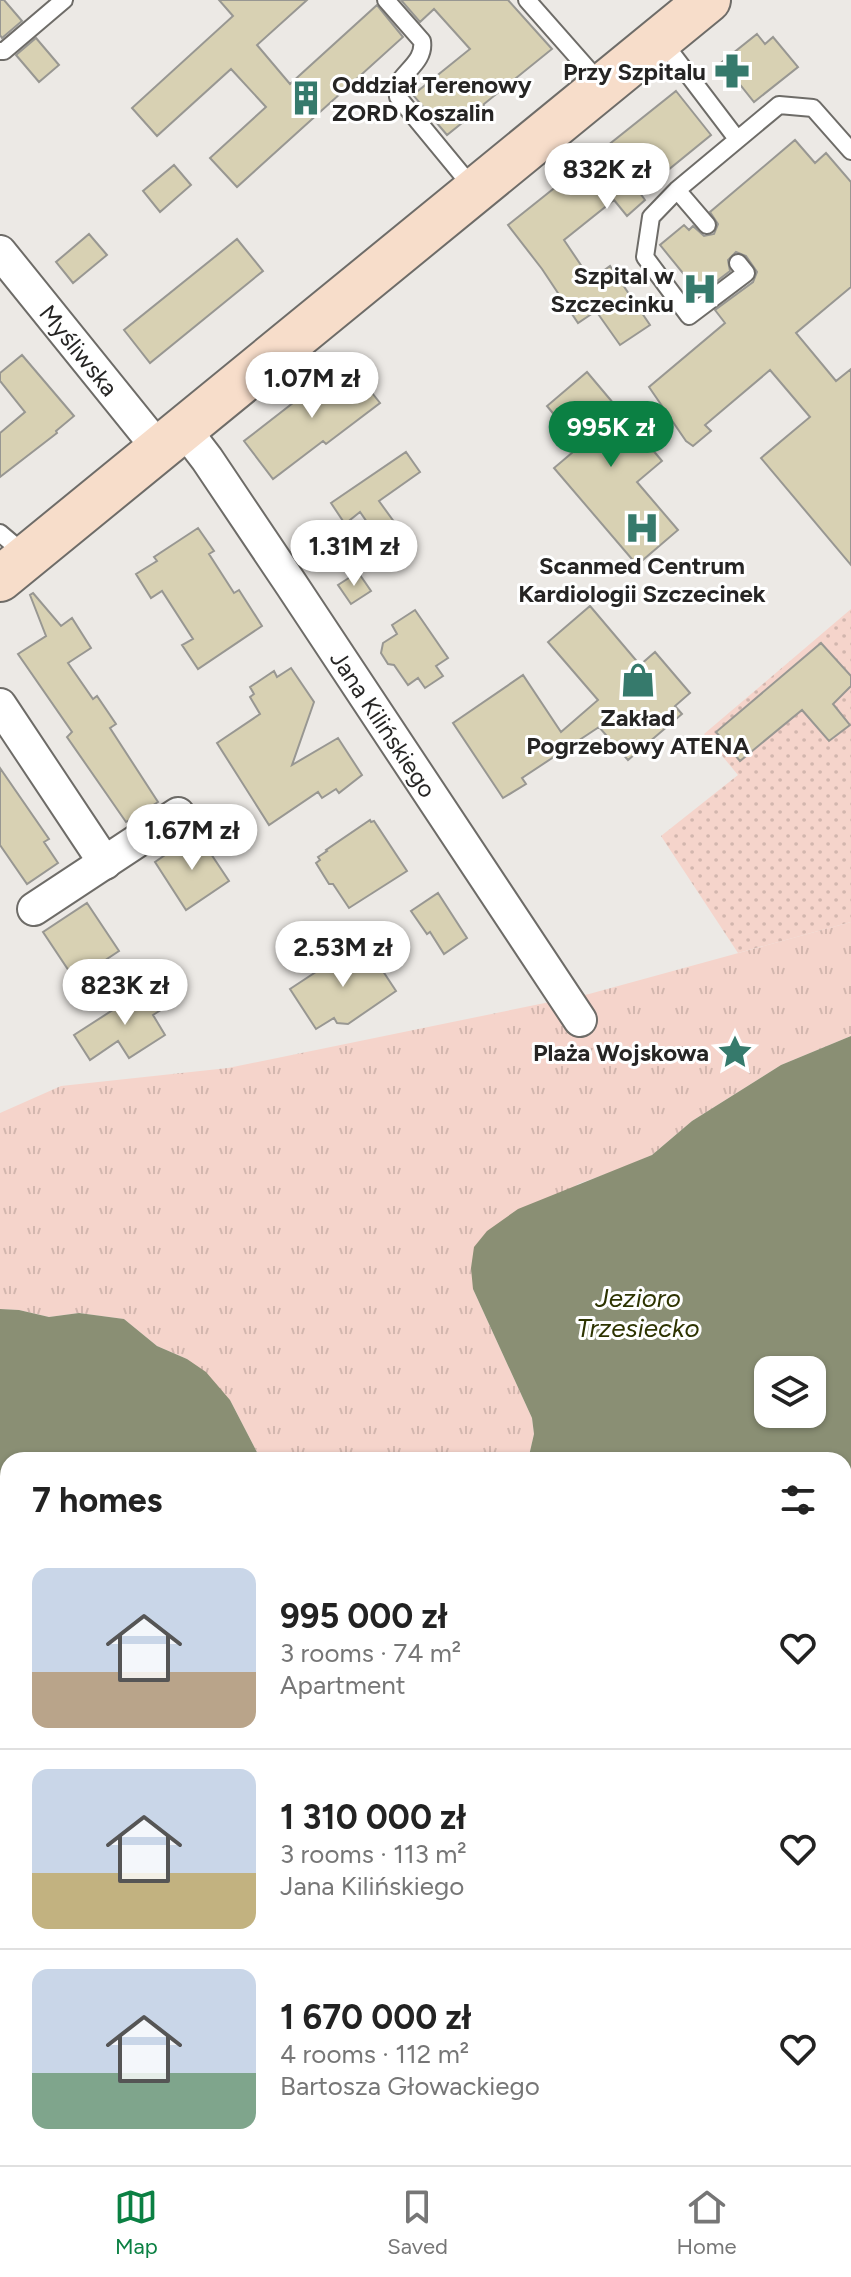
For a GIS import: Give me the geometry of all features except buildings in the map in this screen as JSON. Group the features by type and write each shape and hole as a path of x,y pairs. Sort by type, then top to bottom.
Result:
{"street":[{"path":"9,556 172,439 708,0"},
{"name":"Myśliwska","path":"0,252 172,439"},
{"name":"Jana Kilińskiego","path":"172,439 207,459 580,1020"},
{"path":"0,705 105,863"},
{"path":"34,909 178,814"}],"lane":[{"path":"0,51 4,51 64,0"},
{"path":"386,0 423,46 420,57 397,85 398,97 476,191"},
{"path":"527,0 603,86"},
{"path":"661,39 737,139"},
{"path":"738,263 746,273 689,316 645,257 651,217 677,190 779,105 813,108 851,151"},
{"path":"677,190 707,225"}],"green space":[{"path":"851,609 851,922 738,953 661,836 738,775 704,734"},
{"path":"851,922 851,1036 781,1065 692,1121 652,1155 578,1184 473,1289 532,1418 534,1434 530,1452 257,1452 230,1400 187,1359 157,1346 124,1319 79,1313 49,1317 0,1309 0,1113 61,1086 228,1068 589,994"}],"water":[{"name":"Jezioro Trzesiecko","path":"851,1036 851,1452 530,1452 534,1434 532,1418 473,1289 471,1268 474,1247 487,1231 518,1209 652,1155 692,1121 781,1065"},
{"name":"Jezioro Trzesiecko","path":"0,1309 49,1317 79,1313 124,1319 157,1346 187,1359 206,1372 230,1400 257,1452 0,1452"}],"place":[{"name":"Przy Szpitalu","path":"732,71"},
{"name":"Oddział Terenowy ZORD Koszalin","path":"306,98"},
{"name":"Szpital w Szczecinku","path":"700,289"},
{"name":"Scanmed Centrum Kardiologii Szczecinek","path":"642,528"},
{"name":"Zakład Pogrzebowy ATENA","path":"638,680"},
{"name":"Plaża Wojskowa","path":"735,1052"}]}
